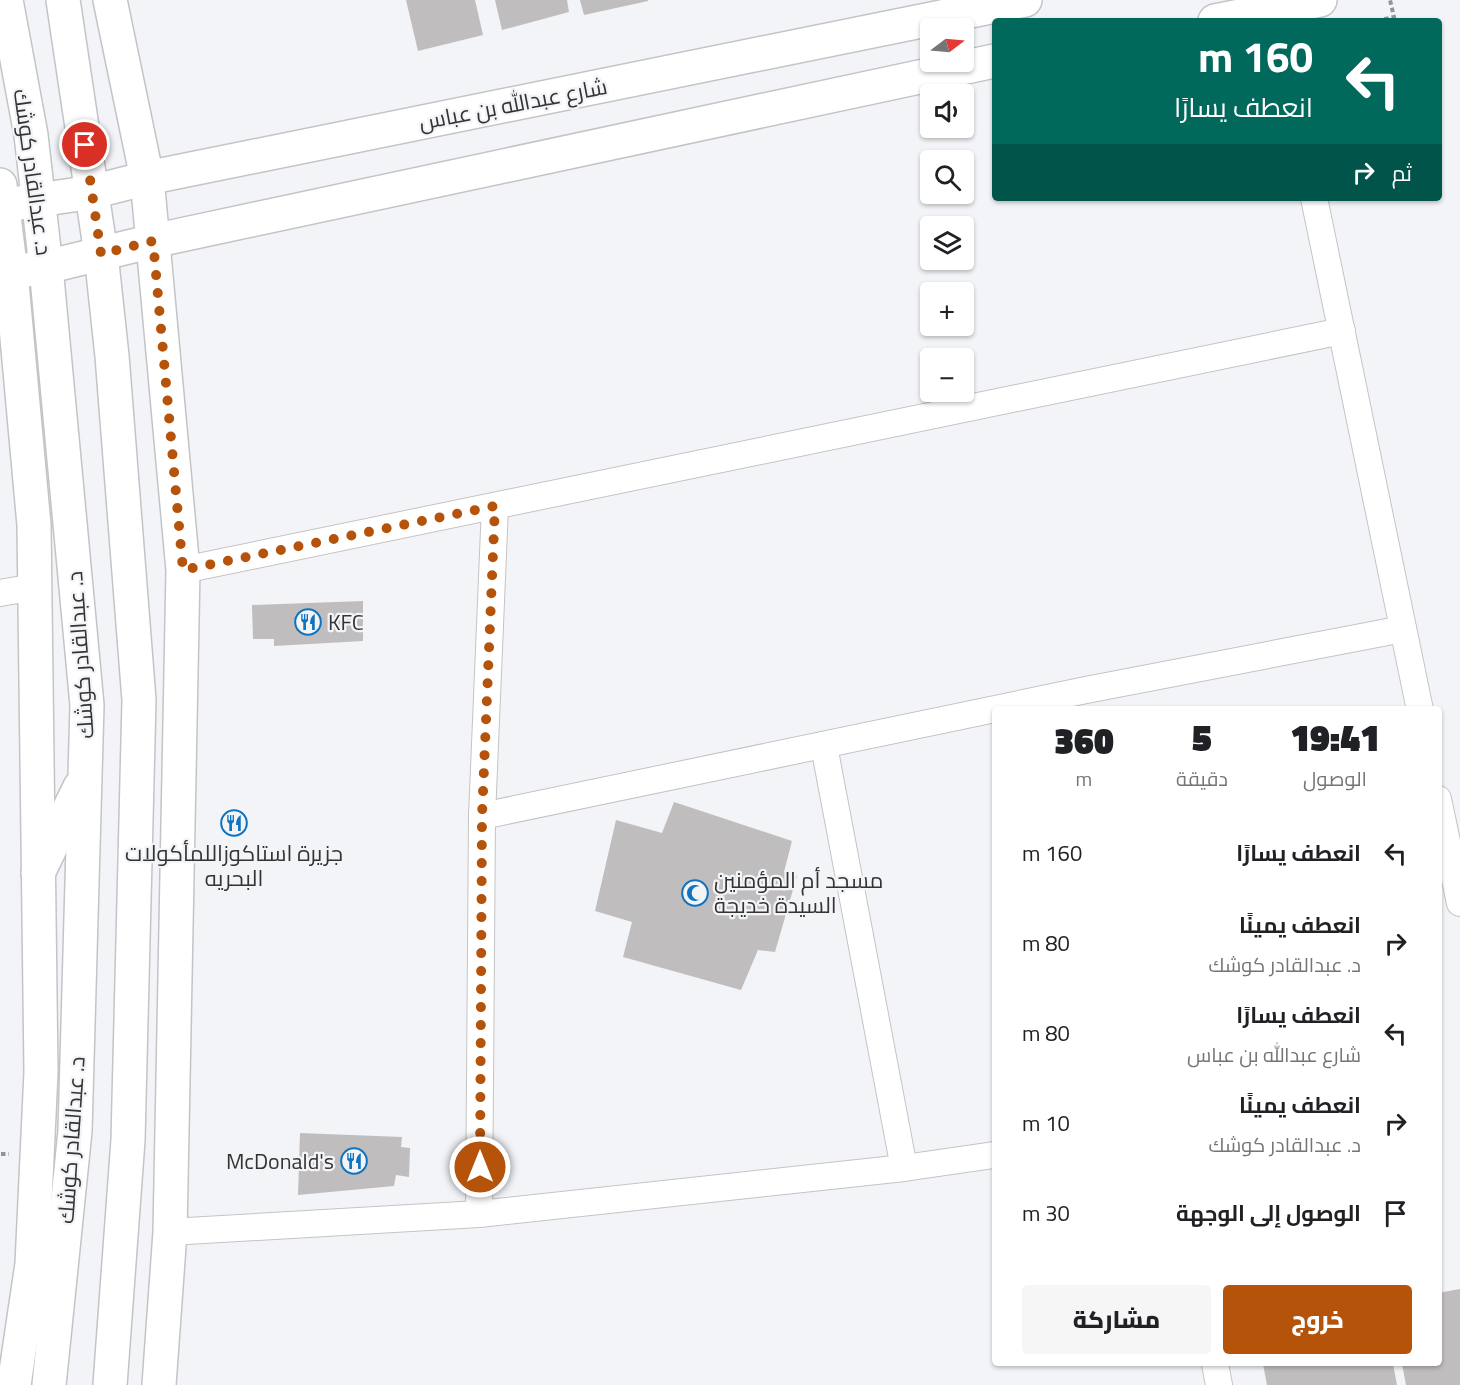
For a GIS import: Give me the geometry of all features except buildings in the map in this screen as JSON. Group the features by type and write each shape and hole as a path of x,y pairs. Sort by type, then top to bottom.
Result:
{"main road":[{"name":"د. عبدالقادر كوشك","path":"6,0 31,135 46,267 87,705 75,1131 49,1385"},
{"path":"63,0 101,254 113,368 139,700 128,1140 110,1385"},
{"path":"110,0 147,178 183,570 170,1232 159,1385"},
{"name":"شارع عبدالله بن عباس","path":"1,199 37,200 92,192 147,178 978,5 1025,0"},
{"path":"1246,18 1277,15 1320,0"},
{"path":"6,273 46,267 153,241 992,61"},
{"name":"د. عبدالقادر كوشك","path":"1,199 6,273 34,525 41,1072 32,1264 14,1385"},
{"path":"38,873 86,775"}],"street":[{"path":"1315,201 1419,706"},
{"path":"183,570 1342,331"},
{"path":"479,1214 482,816 495,506"},
{"path":"0,593 35,587"},
{"path":"1054,706 1403,629"},
{"path":"482,816 824,746 992,717"},
{"path":"824,746 903,1168"},
{"path":"1442,818 1460,903"},
{"path":"170,1232 479,1214 903,1168 992,1155"},
{"path":"1215,1366 1219,1385"}],"path":[{"path":"1390,0 1394,17 1390,18"}],"place":[{"name":"KFC","path":"308,622"},
{"name":"جزيرة استاكوزاللمأكولات البحريه","path":"234,823"},
{"name":"مسجد أم المؤمنين السيدة خديجة","path":"695,893"},
{"name":"McDonald's","path":"354,1161"}],"route":[{"path":"85,145 101,254 153,241 183,570 495,506 482,816 480,1167"}]}
